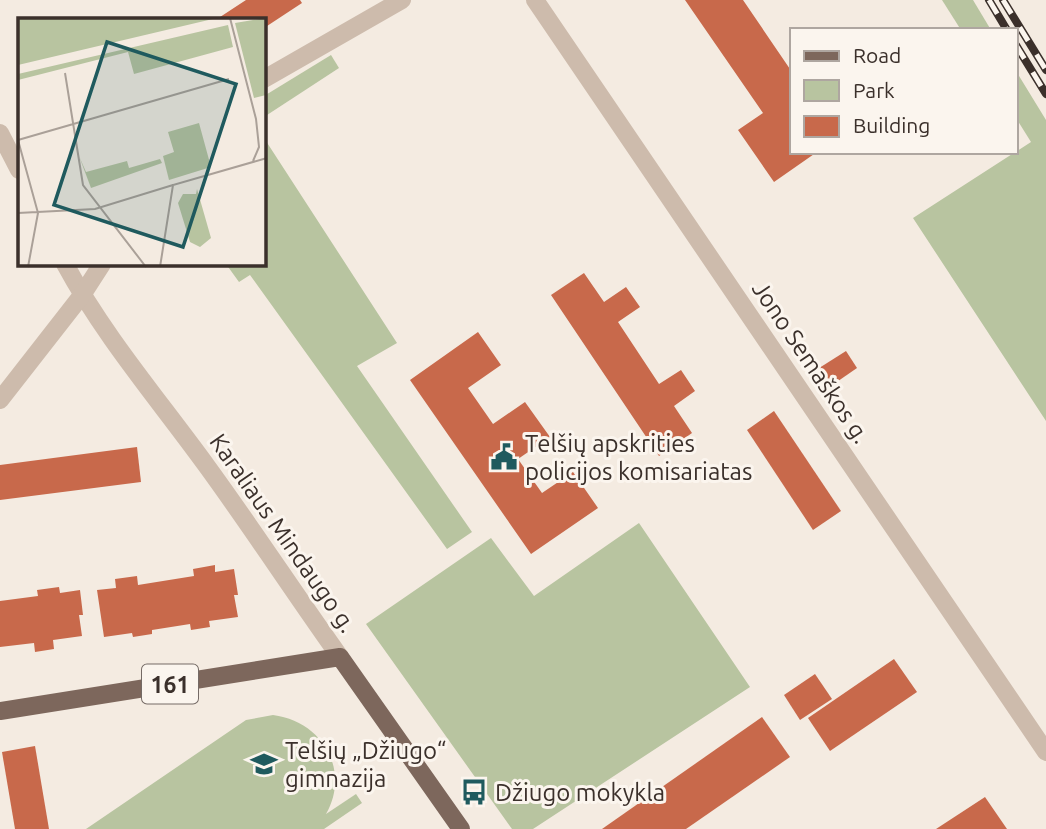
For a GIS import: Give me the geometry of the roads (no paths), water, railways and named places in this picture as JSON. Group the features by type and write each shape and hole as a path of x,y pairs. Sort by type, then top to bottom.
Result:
{"main road":[{"name":"161","path":"0,710 340,657"},
{"name":"Karaliaus Mindaugo g.","path":"340,657 461,829"}],"street":[{"path":"266,78 402,0"},
{"name":"Jono Semaškos g.","path":"535,0 1046,752"},
{"path":"0,133 18,168"},
{"name":"Karaliaus Mindaugo g.","path":"66,266 82,295 207,466 340,657"},
{"path":"0,400 82,295 101,266"}],"railway":[{"path":"989,0 1006,28"},
{"path":"1003,0 1046,70"},
{"path":"1018,48 1046,94"}],"place":[{"name":"Telšių apskrities policijos komisariatas","path":"504,457"},
{"name":"Telšių „Džiugo“ gimnazija","path":"264,764"},
{"name":"Džiugo mokykla","path":"474,792"}]}
